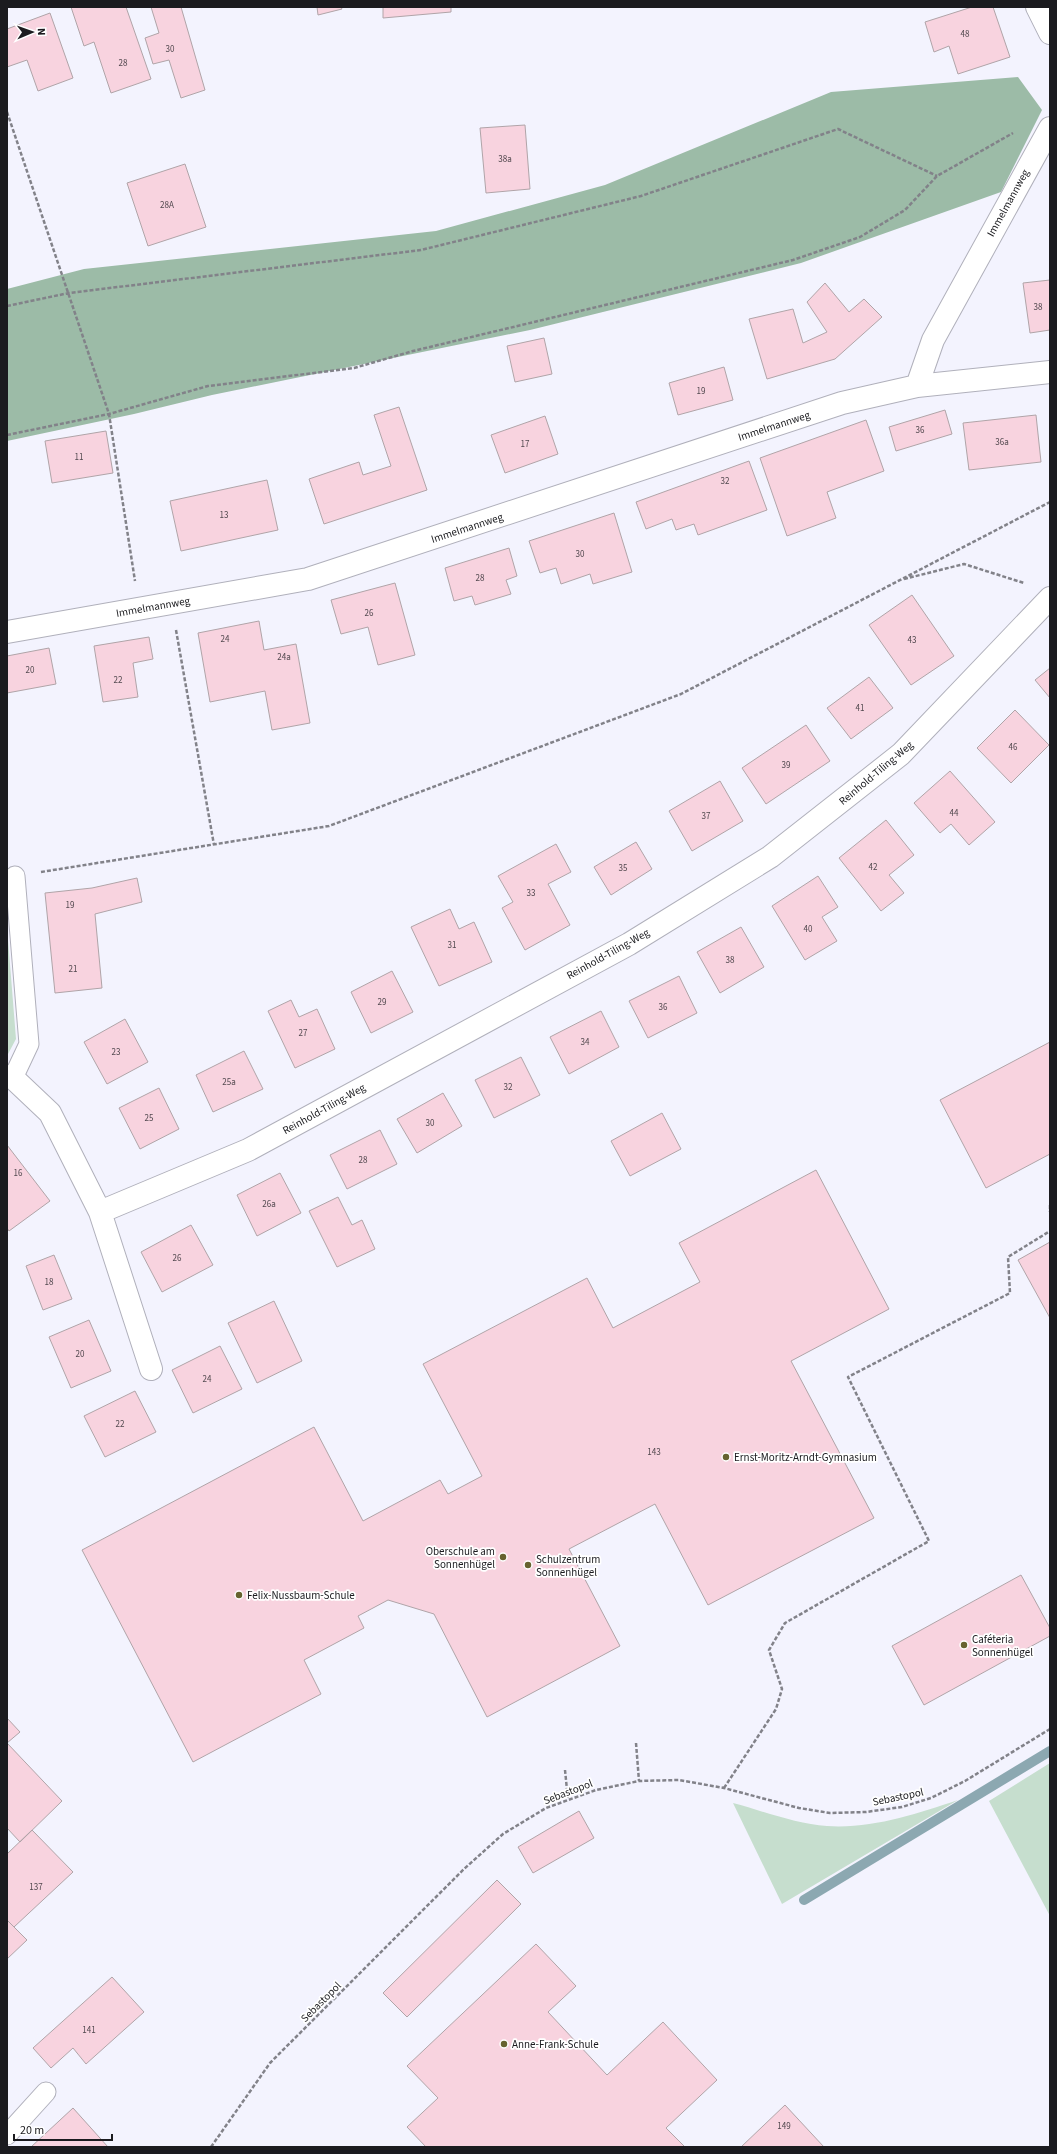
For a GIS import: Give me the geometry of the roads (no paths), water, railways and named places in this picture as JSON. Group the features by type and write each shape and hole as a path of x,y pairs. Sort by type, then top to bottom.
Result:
{"street":[{"path":"1037,7 1050,33"},
{"name":"Immelmannweg","path":"918,386 933,340 1050,128"},
{"name":"Immelmannweg","path":"7,632 308,579 842,403 918,386 1050,372"},
{"name":"Reinhold-Tiling-Weg","path":"100,1212 248,1150 629,944 770,857 901,754 1049,599"},
{"path":"10,1077 50,1113 100,1212 152,1369"}],"lane":[{"path":"10,1077 29,1044 15,876"},
{"path":"7,2135 46,2092"}],"waterway":[{"path":"804,1900 1050,1751"}],"place":[{"name":"Ernst-Moritz-Arndt-Gymnasium","path":"726,1457"},
{"name":"Oberschule am Sonnenhügel","path":"503,1557"},
{"name":"Schulzentrum Sonnenhügel","path":"528,1565"},
{"name":"Felix-Nussbaum-Schule","path":"239,1595"},
{"name":"Caféteria Sonnenhügel","path":"964,1645"},
{"name":"Anne-Frank-Schule","path":"504,2044"}]}
